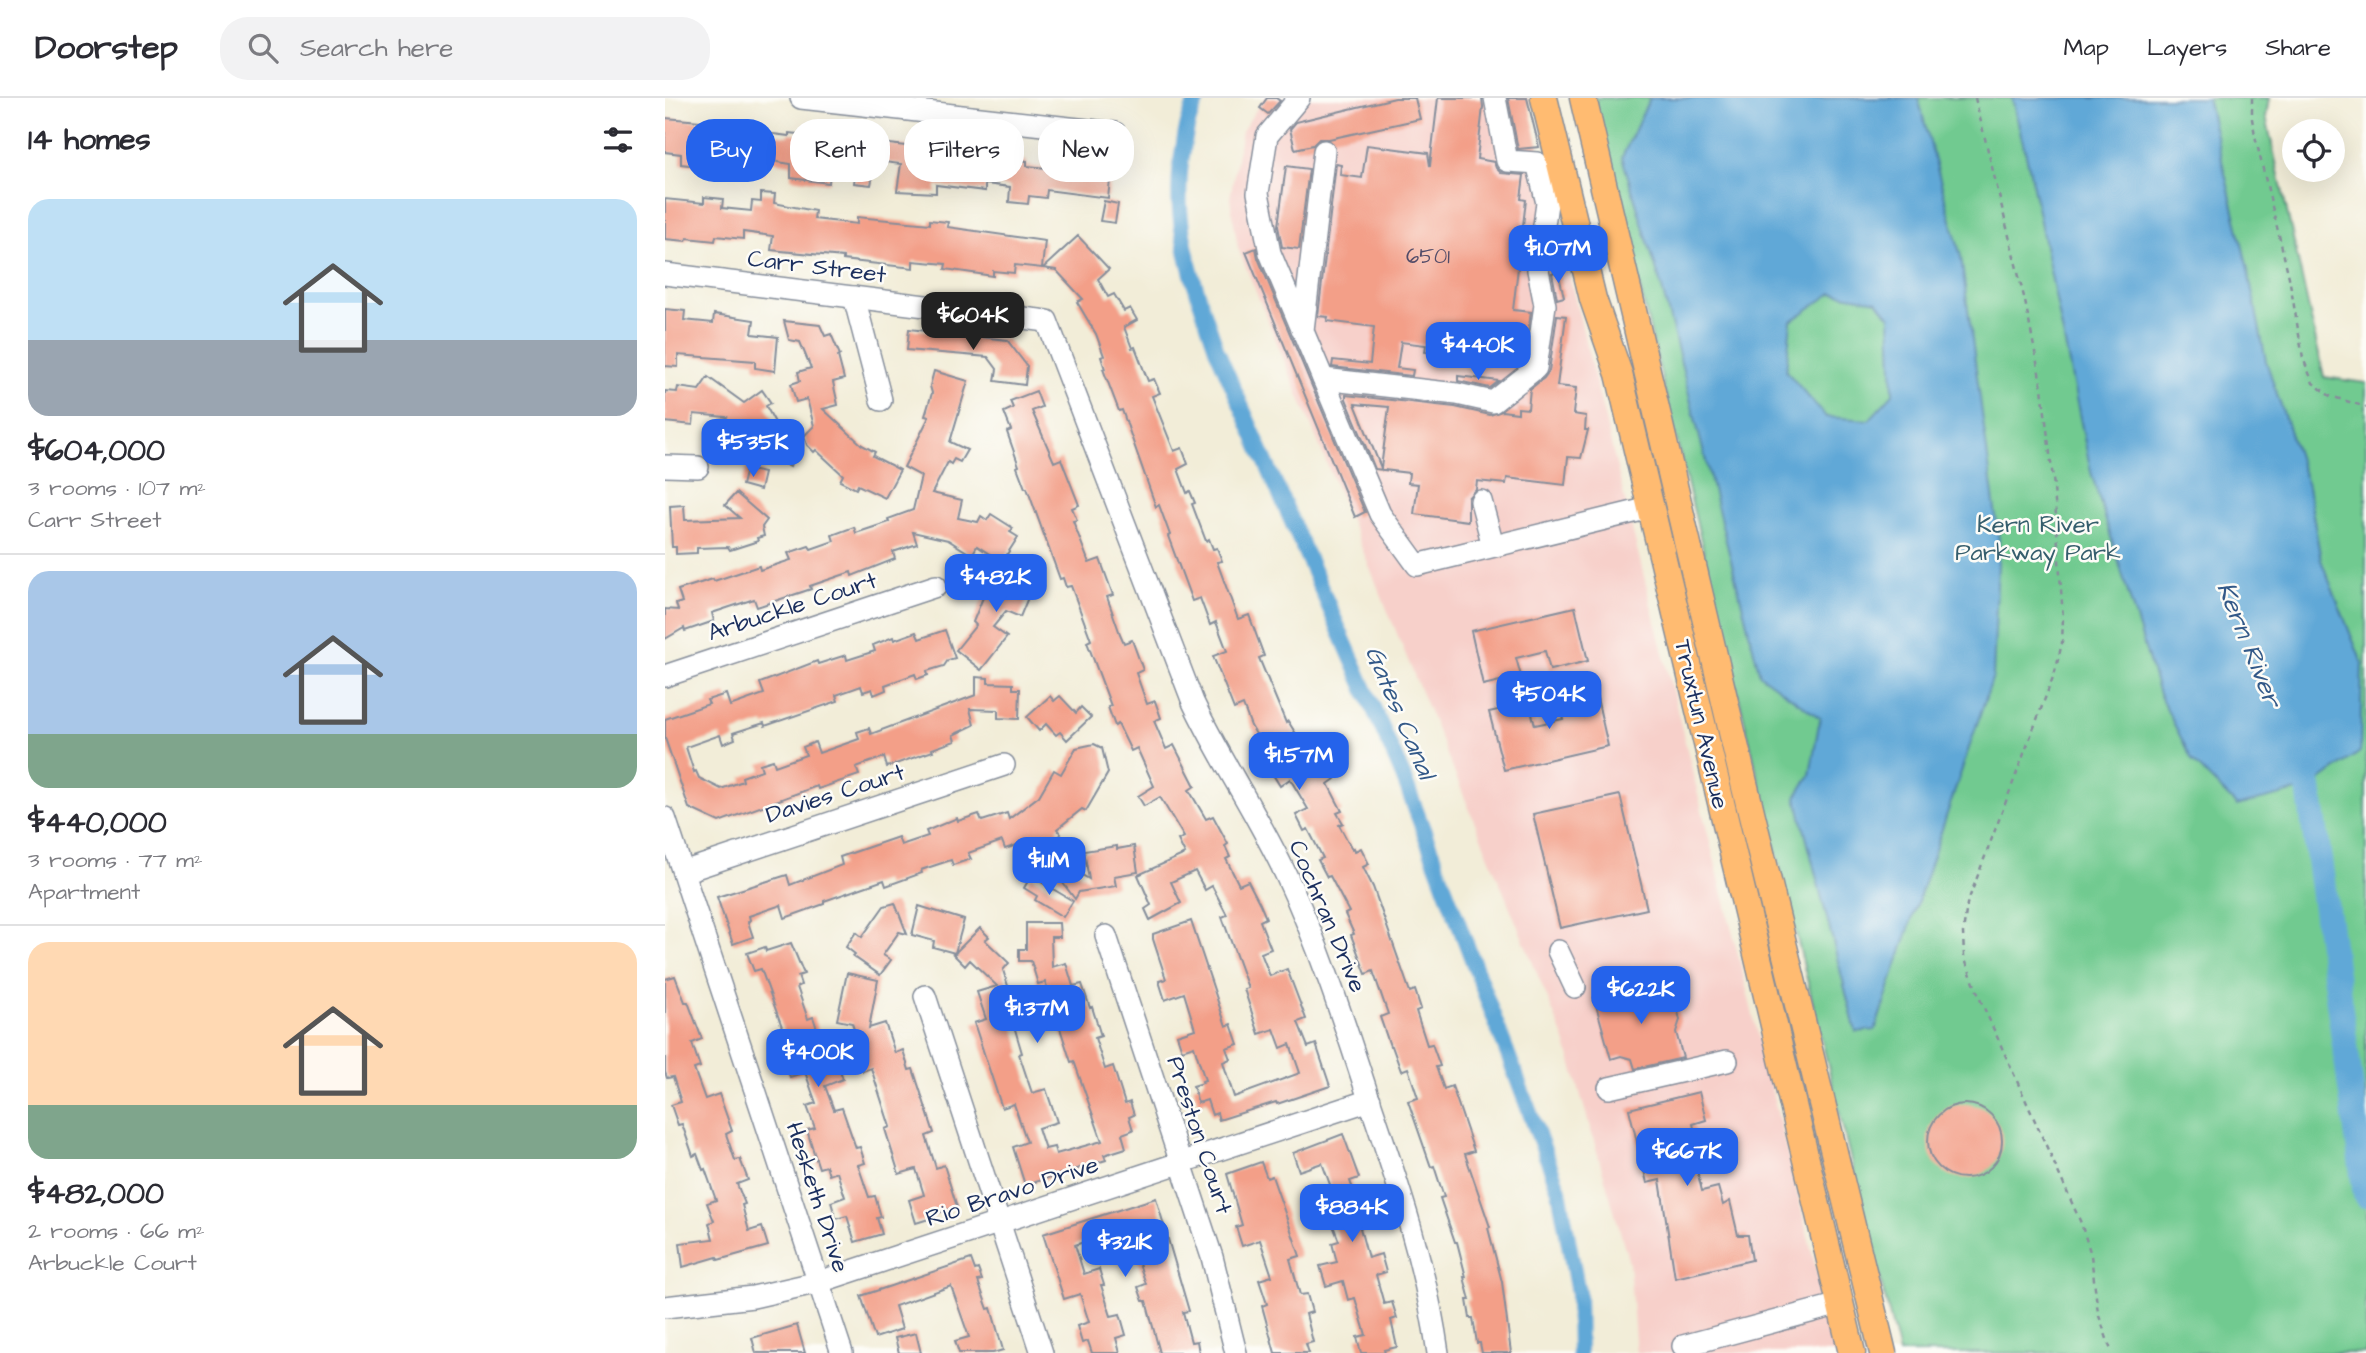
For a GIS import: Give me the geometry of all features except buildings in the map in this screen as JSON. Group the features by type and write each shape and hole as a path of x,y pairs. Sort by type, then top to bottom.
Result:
{"main road":[{"name":"Truxtun Avenue","path":"1544,98 1593,299 1619,374 1852,1353"},
{"name":"Truxtun Avenue","path":"1583,98 1881,1353"},
{"path":"1658,416 1659,481 1650,508 1662,515 1669,525 1708,631"},
{"path":"1840,1304 1848,1306 1856,1313 1881,1353"}],"street":[{"path":"801,98 1038,125"},
{"path":"1299,98 1267,136 1258,193 1270,253 1380,514 1417,565 1650,508"},
{"path":"1323,379 1457,394 1493,402 1536,368 1545,305 1538,270 1547,203 1537,163 1507,160 1495,98"},
{"path":"1303,332 1324,150"},
{"name":"Carr Street","path":"665,274 1047,321"},
{"path":"854,297 881,400"},
{"name":"Cochran Drive","path":"1047,321 1193,702 1213,744 1266,836 1307,921 1327,971 1412,1226 1423,1269 1438,1353"},
{"path":"665,466 698,467"},
{"path":"1481,501 1493,546"},
{"name":"Arbuckle Court","path":"665,676 936,586"},
{"name":"Davies Court","path":"683,872 1005,765"},
{"name":"Hesketh Drive","path":"665,818 842,1353"},
{"name":"Preston Court","path":"1107,936 1212,1257 1236,1353"},
{"path":"1558,951 1575,987"},
{"path":"925,996 1042,1353"},
{"path":"1609,1088 1727,1061"},
{"name":"Rio Bravo Drive","path":"665,1307 753,1297 819,1282 1370,1100"},
{"path":"1682,1346 1840,1304"}],"path":[{"path":"1975,98 2025,301 2042,388 2054,487 2063,618 2062,643 2055,673 1967,904 1963,933 1964,957 1980,999 2081,1223 2091,1255 2098,1313 2112,1353"},
{"path":"2252,98 2253,130 2290,277 2303,358 2313,383 2330,396 2366,407"}],"shaded area":[{"path":"1264,98 1525,98 1837,1353 1636,1353 1629,1262 1565,1041 1238,248 1230,198 1242,131"}],"green space":[{"name":"Kern River Parkway Park","path":"1594,98 2269,98 2266,117 2324,377 2366,383 2366,1353 1899,1353"}],"water":[{"path":"1650,98 1918,98 1961,257 1999,540 1993,676 1875,1030 1856,1032 1796,797 1810,775 1820,718 1760,675 1662,288 1622,157","holes":["1832,293 1877,301 1890,317 1893,394 1869,420 1826,417 1786,371 1791,321"]},
{"path":"2012,98 2207,98 2247,265 2266,361 2308,487 2321,560 2362,663 2360,752 2309,788 2237,806 2192,760 2159,694 2091,472 2029,167"}],"waterway":[{"name":"Gates Canal","path":"1198,98 1192,110 1183,149 1179,202 1192,274 1216,348 1403,776 1559,1190 1578,1293 1579,1353"},
{"name":"Kern River","path":"2296,755 2309,788 2366,1195"}]}
